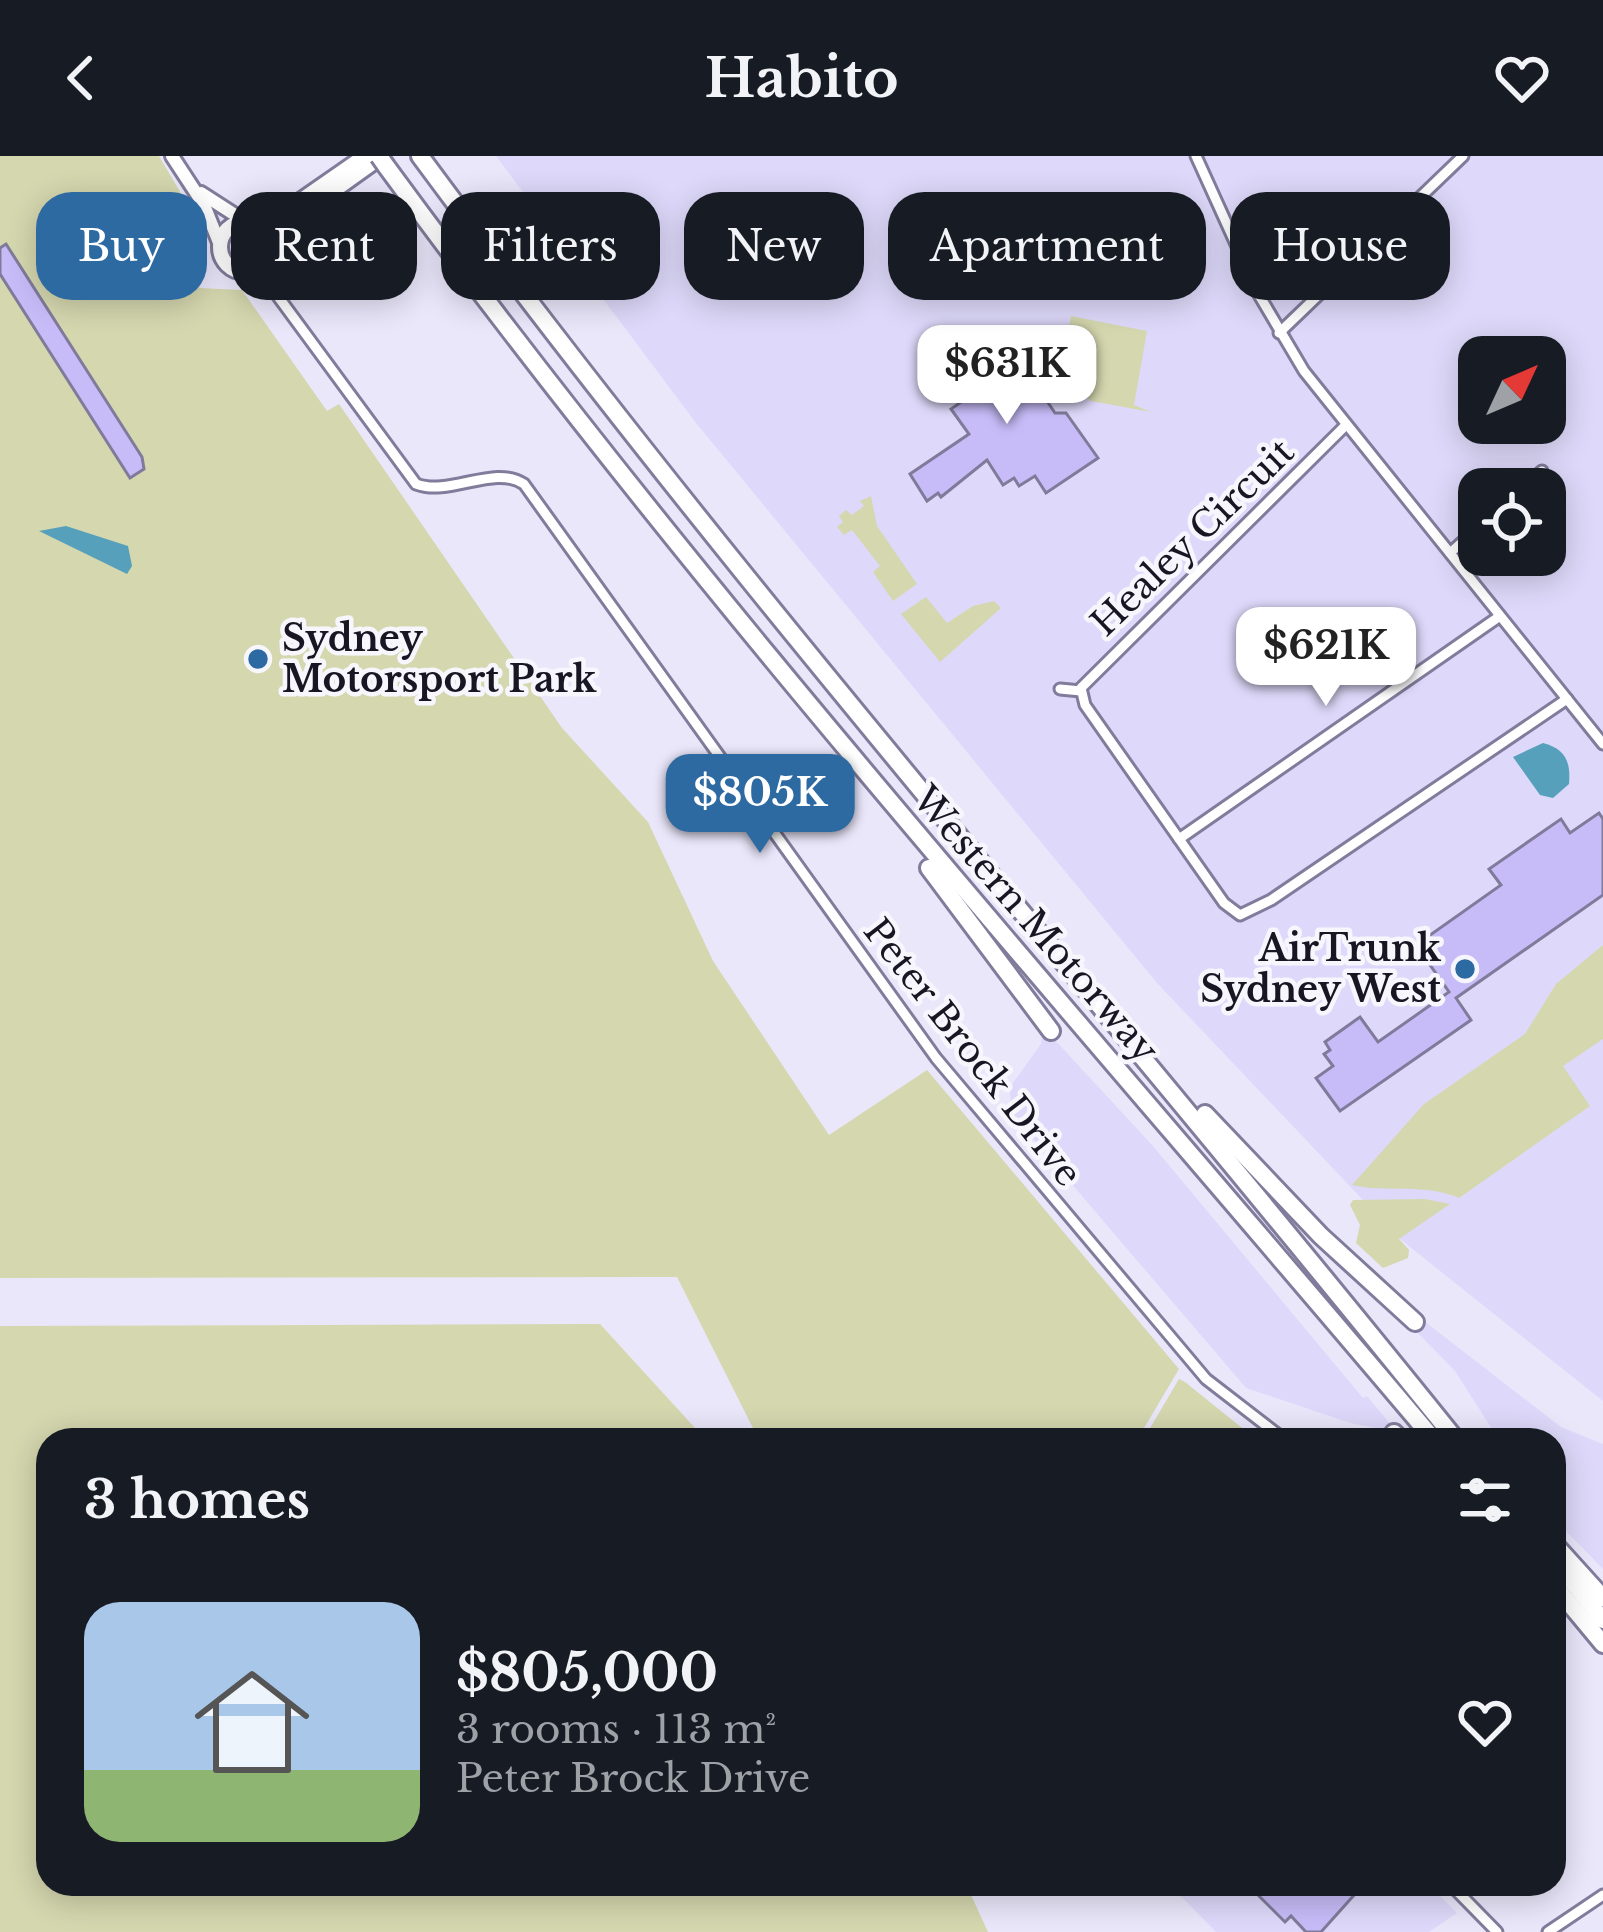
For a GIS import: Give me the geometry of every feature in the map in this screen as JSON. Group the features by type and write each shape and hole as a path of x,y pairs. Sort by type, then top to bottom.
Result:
{"highway":[{"name":"Western Motorway","path":"420,156 741,574 1161,1076 1446,1428"},
{"name":"Western Motorway","path":"382,159 610,461 846,754 1424,1428"},
{"path":"846,754 1051,1031"},
{"path":"1161,1076 1172,1076 1321,1236 1415,1322"},
{"path":"1566,1557 1603,1598"},
{"path":"1566,1578 1603,1644"},
{"path":"1566,1596 1595,1623"},
{"path":"1566,1604 1595,1623"}],"main road":[{"path":"313,192 365,156"},
{"path":"334,192 382,159"},
{"path":"231,227 220,245 231,267"}],"street":[{"path":"172,156 220,245"},
{"path":"1196,156 1279,333 1346,425 1603,744"},
{"path":"1279,333 1463,156"},
{"path":"191,184 231,214"},
{"name":"Peter Brock Drive","path":"281,300 416,484 445,488 510,477 524,484 936,1058 1206,1379 1269,1428"},
{"name":"Healey Circuit","path":"1081,691 1085,680 1346,425"},
{"path":"1450,554 1458,547"},
{"path":"1179,839 1500,616"},
{"path":"1060,689 1081,691 1085,705 1224,903 1232,912 1248,914 1567,698"},
{"path":"1548,1932 1603,1894"},
{"path":"1462,1896 1498,1932"}],"shaded area":[{"path":"496,156 1603,156 1603,1401 1400,1239 1157,983 696,423 604,300 660,300 660,192 523,192"},
{"path":"1043,1027 1153,1146 1363,1398 1367,1396 1394,1428 1350,1423 1246,1388 1011,1113 1010,1087 1041,1044"},
{"path":"1419,1317 1563,1428 1491,1428 1455,1371 1411,1326"},
{"path":"1566,1429 1603,1444 1603,1569 1566,1531"},
{"path":"1181,1896 1440,1896 1457,1913 1429,1932 1216,1932"}],"green space":[{"name":"Sydney Motorsport Park","path":"0,156 159,156 180,192 36,192 36,300 207,300 207,288 231,289 231,300 249,300 327,411 339,404 562,728 648,822 713,961 829,1135 927,1070 1179,1369 1144,1428 753,1428 677,1277 0,1278"},
{"path":"1071,316 1147,331 1134,405 1151,412 1091,401 1082,393 1085,400 1067,394 1059,379"},
{"path":"871,496 877,526 917,584 893,601 873,572 880,566 852,530 844,535 837,527 843,522 839,516 846,510 852,515 864,506 860,501"},
{"path":"926,597 947,623 973,606 994,601 1001,608 940,662 901,614"},
{"path":"1603,945 1603,1039 1563,1066 1590,1106 1459,1198 1433,1191 1352,1185 1424,1104 1525,1034 1556,984"},
{"path":"1425,1199 1450,1204 1399,1239 1409,1250 1408,1258 1383,1268 1356,1243 1360,1225 1350,1205 1353,1200"},
{"path":"600,1324 695,1428 36,1428 36,1896 972,1896 988,1932 0,1932 0,1326"},
{"path":"1179,1379 1242,1428 1150,1428"}],"water":[{"path":"66,526 128,546 132,566 127,574 39,531"},
{"path":"1543,743 1565,757 1569,769 1569,784 1553,798 1540,795 1513,757"}],"building":[{"path":"6,244 36,291 36,300 42,300 142,457 144,469 130,478 0,274 0,248"},
{"path":"1011,331 1042,377 1038,388 1055,413 1066,413 1098,458 1046,493 1035,476 1019,486 1014,478 1003,485 987,460 941,497 938,493 927,501 910,474 969,434 951,409 977,391 959,366"},
{"name":"AirTrunk Sydney West","path":"1599,813 1603,819 1603,895 1456,998 1471,1020 1340,1111 1316,1078 1333,1066 1324,1054 1330,1050 1325,1042 1360,1017 1378,1042 1449,992 1416,945 1501,885 1489,869 1561,819 1570,833"},
{"path":"1259,1896 1353,1896 1321,1932 1306,1932 1291,1916 1285,1922"}],"place":[{"name":"Sydney Motorsport Park","path":"258,659"},
{"name":"AirTrunk Sydney West","path":"1465,969"}]}
